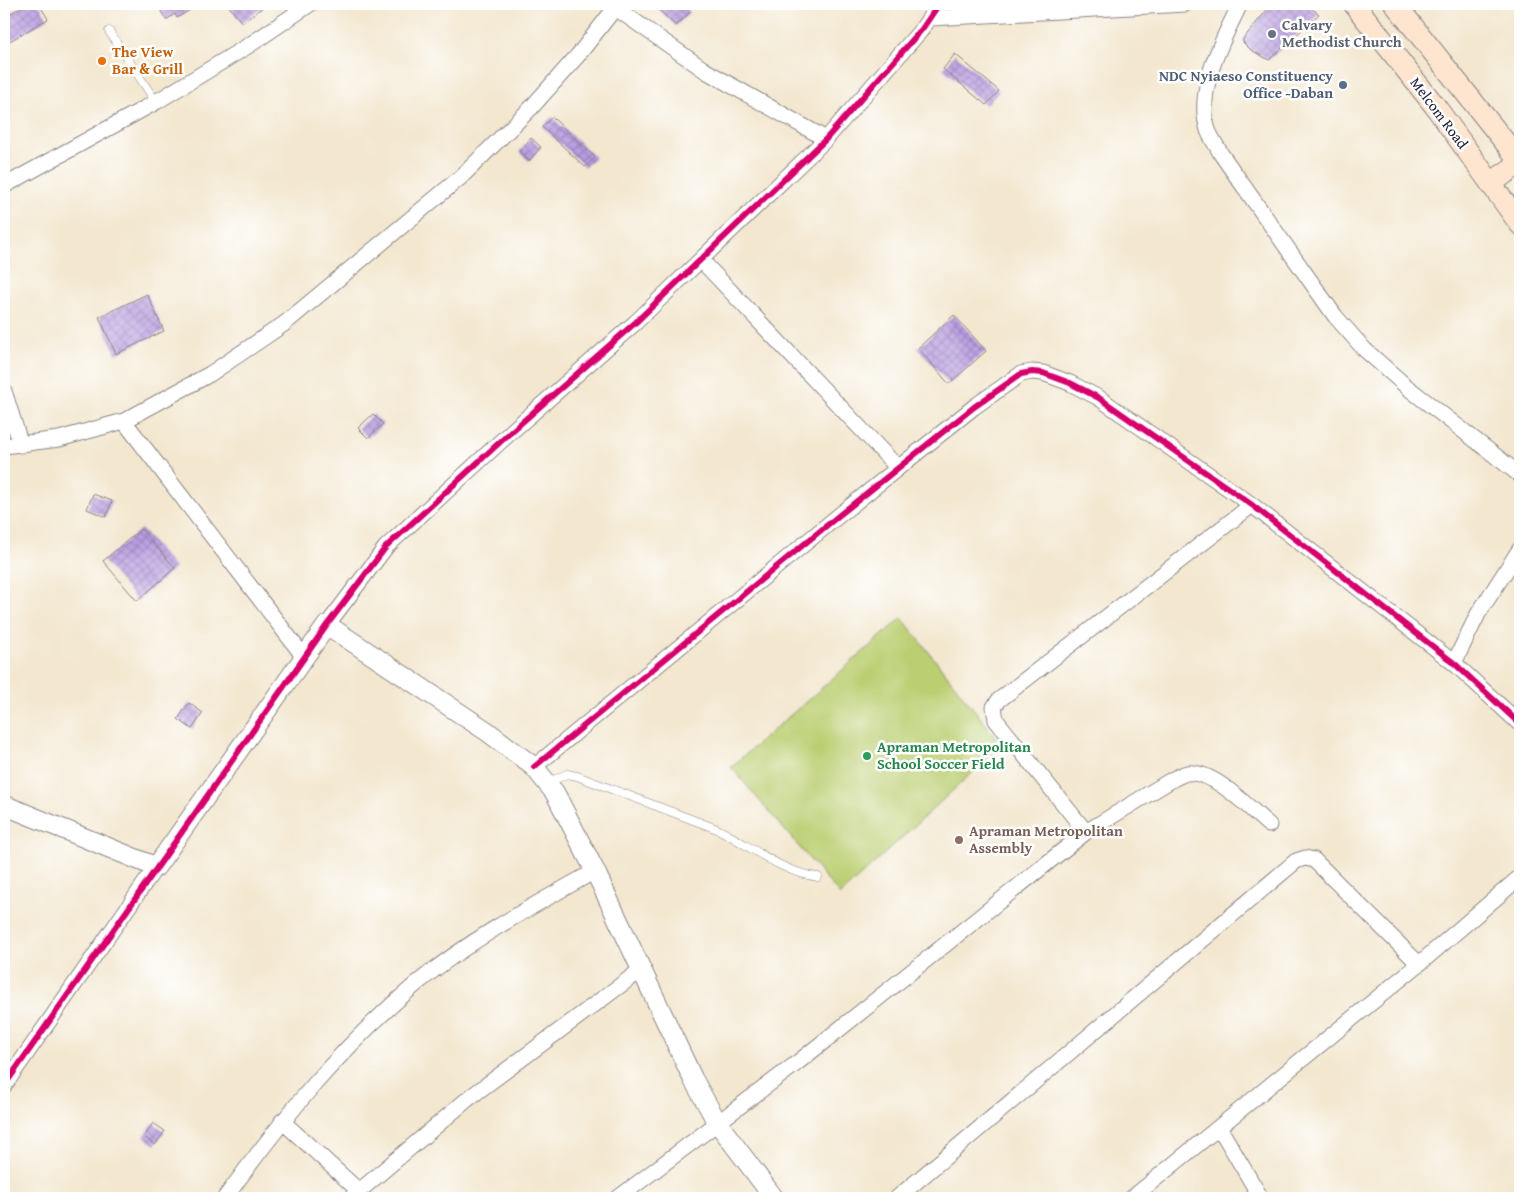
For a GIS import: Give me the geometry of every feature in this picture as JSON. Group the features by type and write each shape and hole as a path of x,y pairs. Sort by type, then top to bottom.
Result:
{"main road":[{"name":"Melcom Road","path":"1354,4 1435,106 1520,224"},
{"path":"1395,4 1520,162 1491,183"}],"street":[{"path":"4,186 156,102 252,44 310,4"},
{"path":"4,1086 304,657 386,546 512,431 636,322 826,139 930,18 939,4"},
{"path":"930,18 1185,4"},
{"path":"1240,4 1212,64 1205,102 1208,129 1221,154 1335,316 1364,349 1407,387 1520,474"},
{"path":"4,446 59,440 124,421 210,374 284,324 461,177 531,108 579,54 612,6 706,71 826,139"},
{"path":"701,260 898,468"},
{"path":"534,767 974,407 1021,374 1032,372 1043,373 1070,383 1099,398 1252,505 1454,663 1520,724"},
{"path":"4,391 21,445"},
{"path":"124,421 304,657"},
{"path":"1086,832 996,720 994,708 999,700 1252,505"},
{"path":"1454,663 1478,614 1520,549"},
{"path":"327,625 488,732 534,767 555,793 595,870 693,1079 717,1122 774,1198"},
{"path":"618,1198 804,1056 1086,832 1173,779 1188,773 1205,777 1224,786 1269,825"},
{"path":"4,806 156,867"},
{"path":"897,1198 1296,861 1305,858 1314,860 1419,964"},
{"path":"225,1198 282,1121 347,1046 417,984 466,947 520,913 595,870"},
{"path":"1132,1198 1419,964 1520,877"},
{"path":"282,1121 355,1195 470,1098 642,970"},
{"path":"1219,1127 1261,1198"}],"lane":[{"path":"109,31 156,102"},
{"path":"547,783 567,774 577,776 717,829 734,837 785,868 801,875 818,877"}],"green space":[{"name":"Apraman Metropolitan School Soccer Field","path":"902,618 1002,745 840,895 731,767"}],"building":[{"path":"27,4 39,4 48,19 8,42 4,35 4,17"},
{"path":"157,4 199,4 177,18 175,14 166,20"},
{"path":"227,4 267,4 242,23"},
{"path":"659,4 681,4 690,12 676,26 656,7"},
{"name":"Calvary Methodist Church","path":"1272,4 1306,4 1319,14 1269,60 1251,50 1243,42 1243,39"},
{"path":"955,54 999,91 986,105 943,69"},
{"path":"552,117 595,157 585,167 542,127"},
{"path":"531,138 541,147 529,161 519,152"},
{"path":"147,294 164,331 116,354 99,317"},
{"path":"954,315 986,351 949,384 918,348"},
{"path":"373,414 383,424 368,438 358,428"},
{"path":"93,494 112,501 106,517 87,509"},
{"path":"141,529 175,568 137,601 103,561"},
{"path":"189,703 203,713 192,729 178,719"},
{"path":"153,1123 165,1131 155,1145 144,1137"}],"cycle path":[{"path":"4,1086 327,625 386,547 512,431 636,322 826,139 922,29 939,4"},
{"path":"534,767 837,517 974,407 1021,374 1032,372 1043,373 1070,383 1099,398 1252,505 1454,663 1520,724"}],"place":[{"name":"Calvary Methodist Church","path":"1272,34"},
{"name":"The View Bar & Grill","path":"102,61"},
{"name":"NDC Nyiaeso Constituency Office -Daban","path":"1343,85"},
{"name":"Apraman Metropolitan School Soccer Field","path":"867,756"},
{"name":"Apraman Metropolitan Assembly","path":"959,840"}]}
